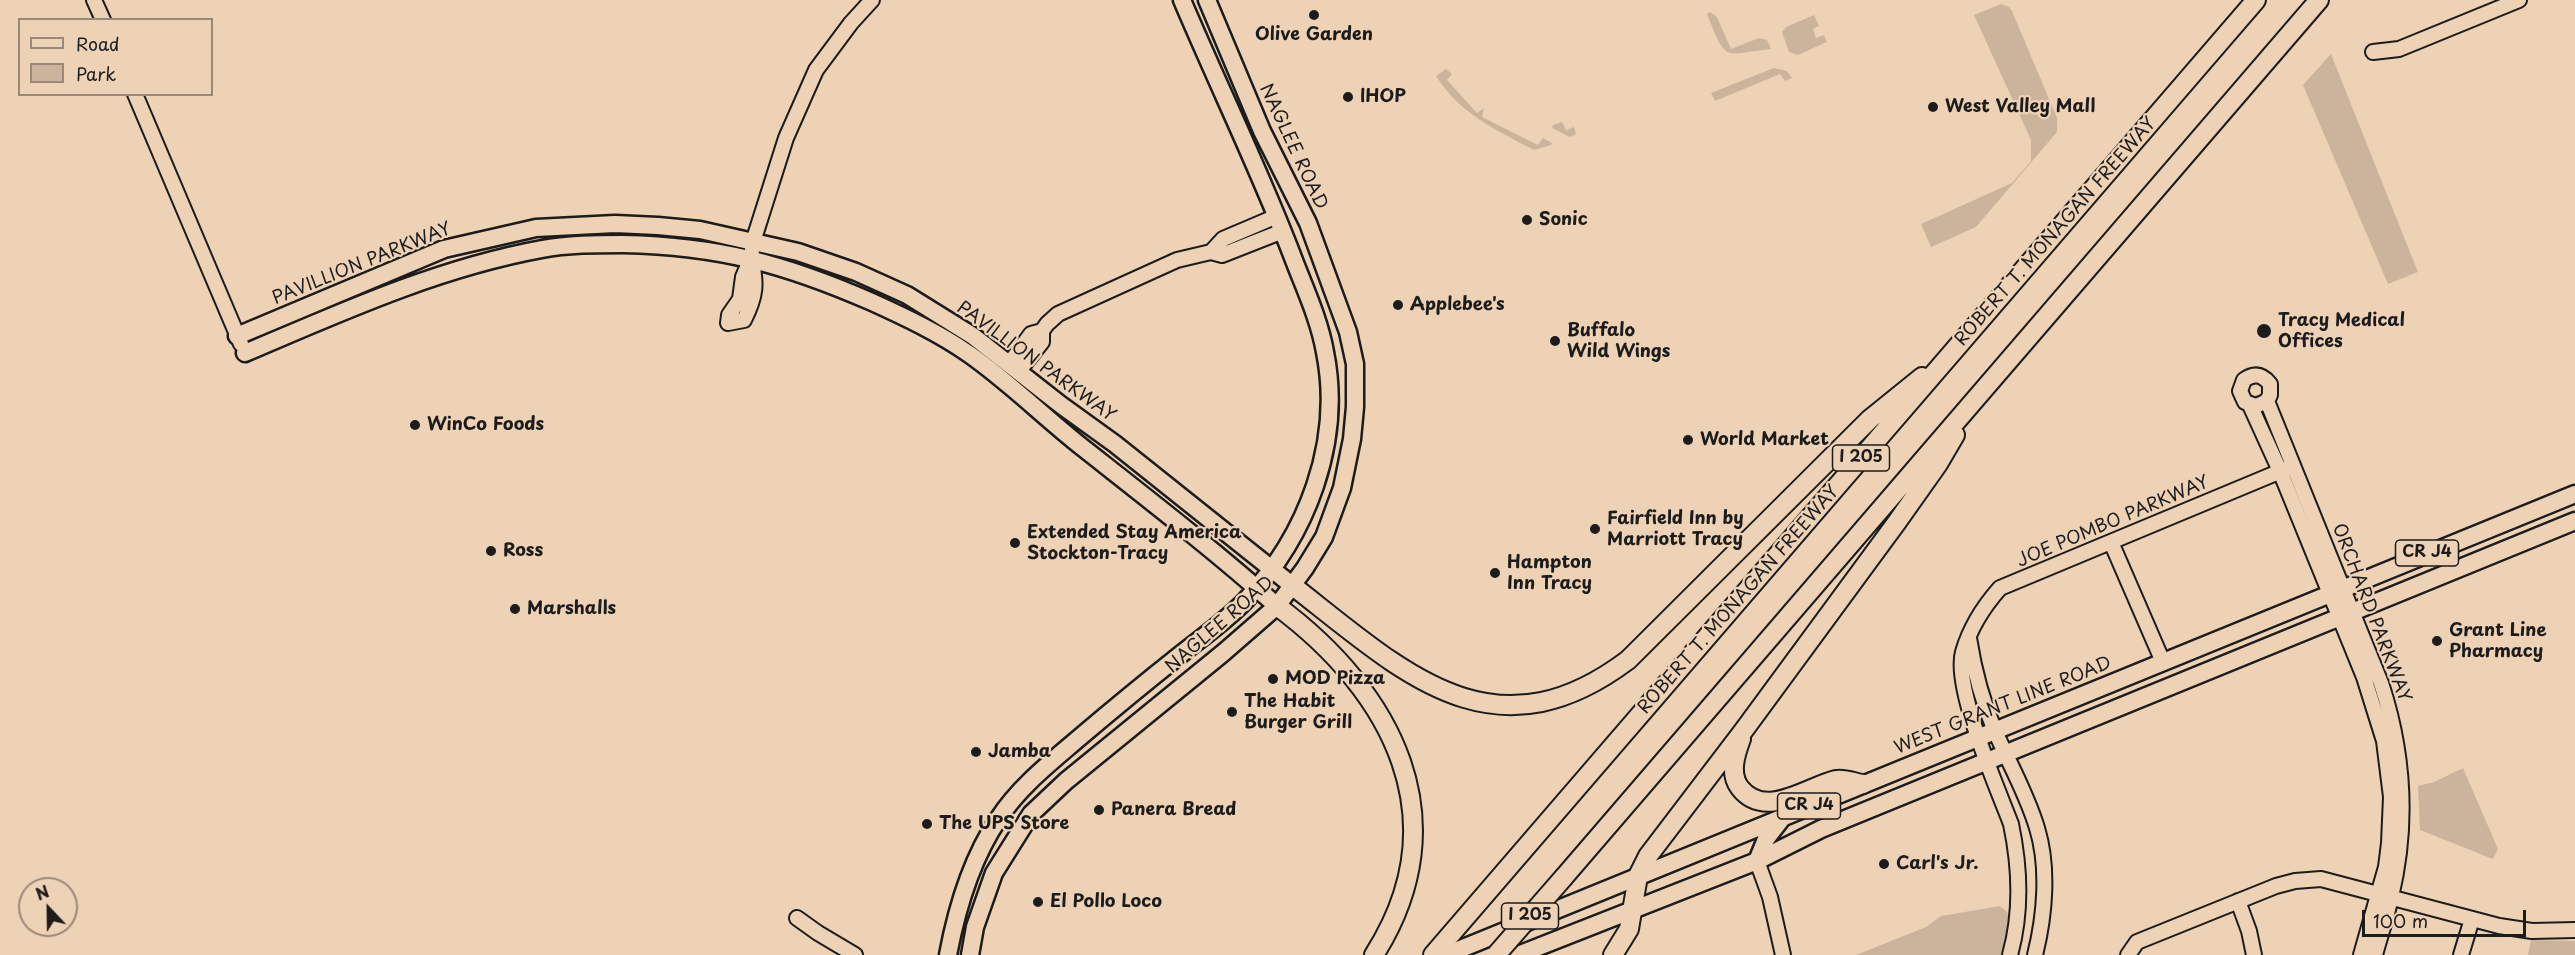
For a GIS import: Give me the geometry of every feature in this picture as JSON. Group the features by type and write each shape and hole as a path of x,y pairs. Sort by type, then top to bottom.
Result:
{"highway":[{"name":"ROBERT T. MONAGAN FREEWAY","path":"1433,955 2256,0"},
{"name":"I 205","path":"1496,955 2319,0"},
{"path":"1293,586 1393,663 1443,691 1467,699 1512,706 1537,704 1567,696 1600,681 1628,660 1870,419 1905,388 1943,363"},
{"path":"1613,955 1629,929 1638,876 1648,856 1744,730 1938,464 1974,402"},
{"path":"1277,606 1326,649 1360,684 1387,725 1401,756 1410,796 1410,858 1401,900 1377,951"},
{"path":"1744,730 1735,755 1734,771 1738,785 1746,796 1766,802 1792,798 1838,779 1863,784"}],"main road":[{"name":"NAGLEE ROAD","path":"948,955 956,915 971,872 999,817 1035,776 1118,705 1243,604 1290,544 1304,517 1325,448 1329,385 1325,352 1318,323 1280,224 1182,0"},
{"name":"NAGLEE ROAD","path":"970,955 975,927 994,873 1031,814 1066,781 1277,606 1293,586 1324,537 1342,488 1352,439 1355,407 1355,364 1348,332 1308,223 1262,131 1208,0"},
{"name":"PAVILLION PARKWAY","path":"237,336 444,249 536,228 615,224 658,225 700,230 904,316 946,339 995,374 1062,431 1185,526 1277,606"},
{"name":"PAVILLION PARKWAY","path":"245,353 428,278 545,248 604,244 798,252 856,272 908,295 973,336 1115,444 1293,586"},
{"name":"WEST GRANT LINE ROAD","path":"1446,955 2575,494"},
{"name":"CR J4","path":"1518,955 1757,861 1821,829 2575,521"},
{"path":"1757,861 1766,839 1783,816"}],"street":[{"path":"94,0 102,18"},
{"path":"752,250 786,138 816,70 851,23 872,0"},
{"path":"2373,52 2399,49 2519,0"},
{"name":"PAVILLION PARKWAY","path":"136,96 245,353"},
{"path":"1014,367 1042,342 1042,330 1058,314 1177,260 1211,252 1223,239 1280,224"},
{"path":"2255,375 2261,375 2270,384 2271,389 2267,401 2287,468 2250,405 2241,397 2241,385 2244,380 2255,375"},
{"path":"2250,405 2267,401"},
{"name":"JOE POMBO PARKWAY","path":"2010,955 2018,922 2019,874 2015,842 2012,824 1987,761 1987,733 1969,637 1983,609 2000,588 2287,468"},
{"name":"ORCHARD PARKWAY","path":"2287,468 2346,614 2388,760 2391,797 2389,843 2385,895 2375,955"},
{"path":"2111,542 2163,662"},
{"name":"JOE POMBO PARKWAY","path":"1987,733 2006,753 2037,828 2043,862 2044,891 2034,955"},
{"path":"1757,861 1770,897 1783,955"},
{"path":"2128,955 2137,942 2276,885 2321,879 2499,926 2532,931 2575,930"},
{"name":"ORCHARD PARKWAY","path":"2361,955 2385,895"},
{"path":"2238,901 2249,931 2254,955"},
{"path":"797,918 855,955"},
{"path":"2461,955 2472,919"}],"green space":[{"path":"2001,4 2012,11 2057,118 2057,132 1976,227 1931,247 1921,224 2012,183 2031,161 2031,140 1974,15"},
{"path":"1710,12 1717,17 1731,49 1759,38 1767,40 1771,49 1729,52 1719,41 1707,14"},
{"path":"1814,15 1819,26 1813,29 1816,38 1824,35 1827,42 1798,55 1789,52 1782,32 1786,27"},
{"path":"2331,54 2418,272 2388,284 2303,85"},
{"path":"1774,68 1787,71 1792,78 1785,81 1780,74 1715,101 1711,93"},
{"path":"1446,69 1452,74 1447,80 1477,113 1484,108 1482,117 1538,145 1543,138 1552,143 1551,145 1534,150 1480,120 1456,101 1436,76"},
{"path":"1562,122 1566,130 1574,127 1576,134 1570,137 1552,128 1553,125"},
{"path":"2463,768 2498,849 2493,859 2420,830 2418,786 2434,782"},
{"path":"2000,906 2007,912 2009,921 2001,955 1856,955 1926,927 1941,916"},
{"path":"2531,940 2575,941 2575,955 2528,955"}],"place":[{"name":"Olive Garden","path":"1314,15"},
{"name":"IHOP","path":"1348,97"},
{"name":"West Valley Mall","path":"1933,107"},
{"name":"Sonic","path":"1527,220"},
{"name":"Applebee's","path":"1398,305"},
{"name":"Tracy Medical Offices","path":"2264,331"},
{"name":"Buffalo Wild Wings","path":"1555,341"},
{"name":"WinCo Foods","path":"415,425"},
{"name":"World Market","path":"1688,440"},
{"name":"Fairfield Inn by Marriott Tracy","path":"1595,529"},
{"name":"Extended Stay America Stockton-Tracy","path":"1015,543"},
{"name":"Ross","path":"491,551"},
{"name":"Hampton Inn Tracy","path":"1495,573"},
{"name":"Marshalls","path":"515,609"},
{"name":"Grant Line Pharmacy","path":"2437,641"},
{"name":"MOD Pizza","path":"1273,679"},
{"name":"The Habit Burger Grill","path":"1232,712"},
{"name":"Jamba","path":"976,752"},
{"name":"Panera Bread","path":"1099,810"},
{"name":"The UPS Store","path":"927,824"},
{"name":"Carl's Jr.","path":"1884,864"},
{"name":"El Pollo Loco","path":"1038,902"}]}
